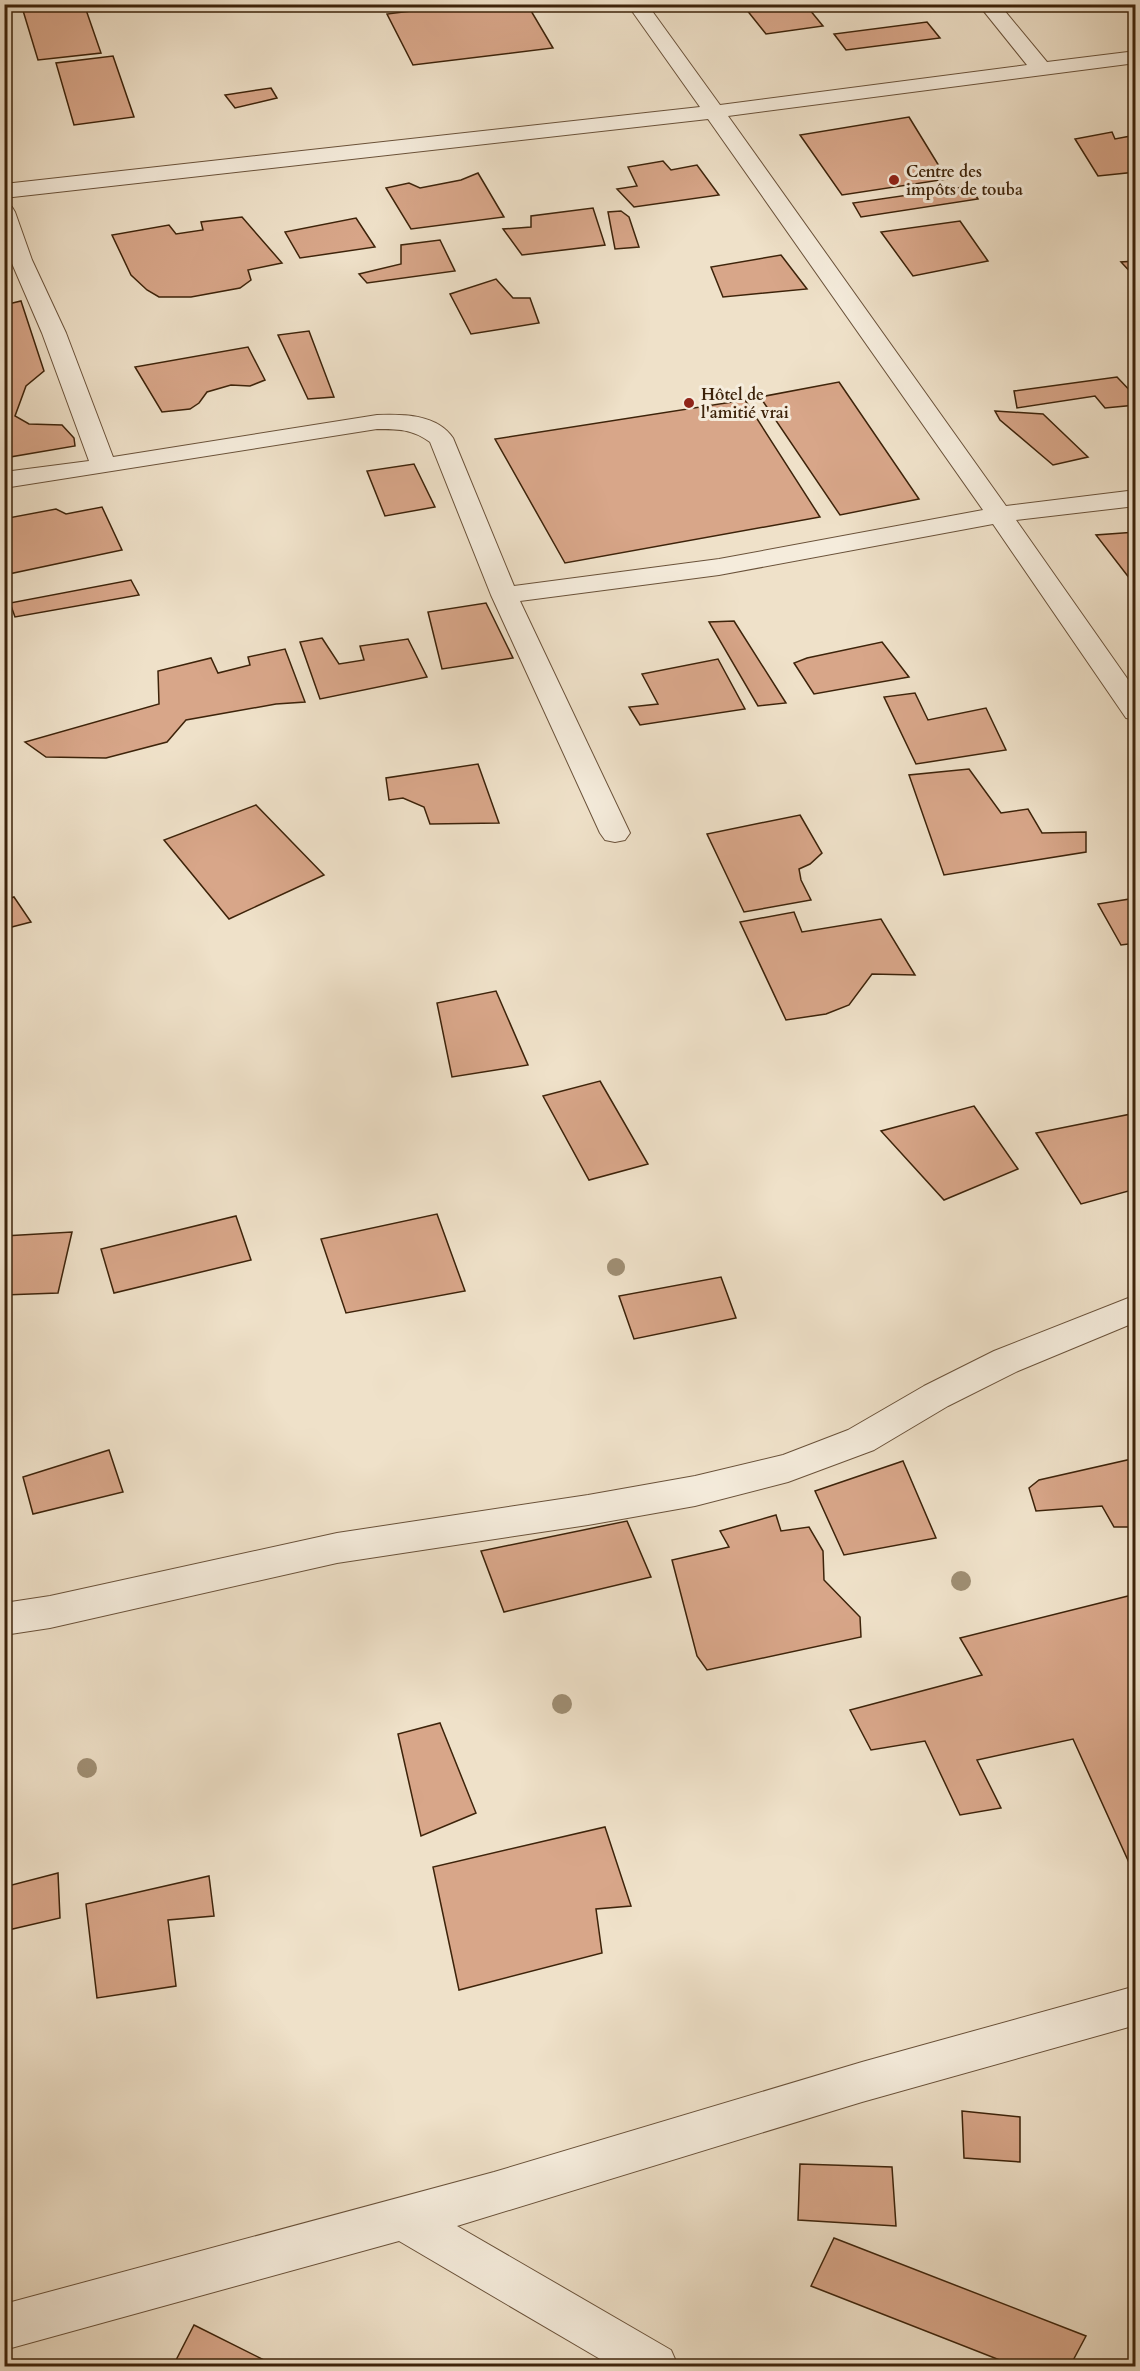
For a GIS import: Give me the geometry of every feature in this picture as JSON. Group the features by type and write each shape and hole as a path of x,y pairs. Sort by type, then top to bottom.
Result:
{"street":[{"path":"637,4 1136,712"},
{"path":"988,4 1042,70"},
{"path":"4,191 713,112 1136,57"},
{"path":"4,212 21,260 54,333 104,466"},
{"path":"4,480 377,422 406,421 423,425 441,438 504,595 615,833"},
{"path":"504,595 719,567 998,515 1136,498"},
{"path":"4,1619 50,1612 337,1548 695,1491 788,1468 861,1440 936,1396 1006,1361 1136,1308"},
{"path":"4,2327 494,2194 862,2082 1136,2005"},
{"path":"403,2219 655,2367"}],"building":[{"path":"21,4 84,4 101,53 38,60"},
{"path":"467,4 527,4 553,48 413,65 387,14"},
{"path":"742,4 805,4 823,26 766,34"},
{"path":"1043,4 1099,4 1100,5 1048,11"},
{"path":"927,22 940,38 846,50 834,34"},
{"path":"113,56 134,117 74,125 56,63"},
{"path":"271,88 277,98 235,108 225,95"},
{"path":"909,117 947,179 842,195 800,135"},
{"path":"1112,132 1115,139 1136,135 1136,172 1098,176 1075,139"},
{"path":"663,161 671,170 697,165 719,195 634,207 617,189 637,186 628,167"},
{"path":"478,173 504,217 411,229 386,188 409,183 420,188 461,180"},
{"path":"970,186 978,199 861,217 853,203"},
{"path":"593,208 605,245 522,255 503,229 531,227 531,216"},
{"path":"621,211 629,217 639,247 615,249 608,212"},
{"path":"242,217 282,263 248,270 251,280 240,288 191,297 159,297 147,290 131,275 112,235 169,225 176,234 203,230 201,222"},
{"path":"356,218 375,247 300,258 285,232"},
{"path":"960,221 988,261 913,276 881,232"},
{"path":"440,240 455,271 367,283 359,274 401,264 401,245"},
{"path":"781,255 807,289 723,297 711,267"},
{"path":"1136,261 1136,278 1121,262"},
{"path":"496,279 513,298 530,298 539,323 471,334 450,294"},
{"path":"21,301 44,371 26,386 15,416 29,424 62,425 74,438 75,446 4,458 4,305"},
{"path":"309,331 334,397 308,399 278,335"},
{"path":"248,347 265,380 250,386 231,385 207,392 199,403 190,409 162,412 135,367"},
{"path":"1117,377 1136,397 1136,405 1105,408 1095,396 1017,408 1014,391"},
{"path":"839,382 919,499 840,515 760,397"},
{"path":"745,400 820,517 565,563 495,439"},
{"path":"995,411 1043,414 1088,457 1053,465 1000,420"},
{"path":"414,464 435,507 385,516 367,471"},
{"path":"102,507 122,550 4,575 4,526 8,525 8,518 56,509 66,514"},
{"path":"1136,532 1136,579 1130,579 1096,535"},
{"path":"131,580 139,595 15,617 10,603"},
{"path":"486,603 513,658 442,669 428,612"},
{"path":"734,621 786,703 758,706 709,622"},
{"path":"322,638 339,664 364,660 360,646 408,639 427,677 320,699 300,642"},
{"path":"882,642 909,677 814,694 794,663 807,658"},
{"path":"285,649 305,702 276,704 186,720 167,742 106,758 46,757 25,742 159,704 158,671 211,658 218,673 250,665 248,657"},
{"path":"718,659 745,709 640,725 629,707 658,704 642,674"},
{"path":"915,693 928,720 986,708 1006,750 916,764 884,697"},
{"path":"478,764 499,823 430,824 424,807 403,798 389,800 386,778"},
{"path":"969,769 1001,813 1028,809 1042,833 1086,832 1086,852 944,875 909,775"},
{"path":"256,805 324,875 229,919 164,840"},
{"path":"800,815 822,853 810,864 799,869 801,880 811,900 744,912 707,834"},
{"path":"14,897 31,922 4,929 4,900"},
{"path":"1136,898 1136,943 1121,945 1098,904"},
{"path":"794,912 802,932 881,919 915,975 872,974 849,1005 826,1014 786,1020 740,922"},
{"path":"496,991 528,1065 452,1077 437,1003"},
{"path":"600,1081 648,1164 589,1180 543,1096"},
{"path":"974,1106 1018,1169 944,1200 881,1131"},
{"path":"1136,1113 1136,1189 1081,1204 1036,1133"},
{"path":"437,1214 465,1291 346,1313 321,1239"},
{"path":"236,1216 251,1260 114,1293 101,1249"},
{"path":"72,1232 58,1293 4,1295 4,1236"},
{"path":"721,1277 736,1318 634,1339 619,1296"},
{"path":"109,1450 123,1492 33,1514 23,1477"},
{"path":"1136,1458 1136,1527 1114,1527 1102,1506 1036,1511 1029,1488 1039,1480"},
{"path":"903,1461 936,1538 844,1555 815,1491"},
{"path":"776,1515 781,1531 809,1527 823,1551 824,1580 860,1617 861,1637 707,1670 697,1656 672,1560 729,1547 720,1531"},
{"path":"627,1521 651,1577 504,1612 481,1551"},
{"path":"1136,1594 1136,1878 1073,1739 977,1760 1001,1808 960,1815 925,1741 871,1750 850,1710 982,1675 960,1638"},
{"path":"440,1723 476,1813 421,1836 398,1734"},
{"path":"605,1827 631,1906 596,1909 602,1953 459,1990 433,1867"},
{"path":"58,1873 60,1918 4,1931 4,1887"},
{"path":"209,1876 214,1916 168,1920 176,1986 97,1998 86,1904"},
{"path":"962,2111 1020,2117 1020,2162 964,2158"},
{"path":"800,2164 892,2167 896,2226 798,2220"},
{"path":"834,2238 1086,2336 1070,2366 1015,2366 811,2286"},
{"path":"194,2325 276,2366 173,2366"}],"place":[{"name":"Centre des impôts de touba","path":"894,180"},
{"name":"Hôtel de l'amitié vrai","path":"689,403"}]}
